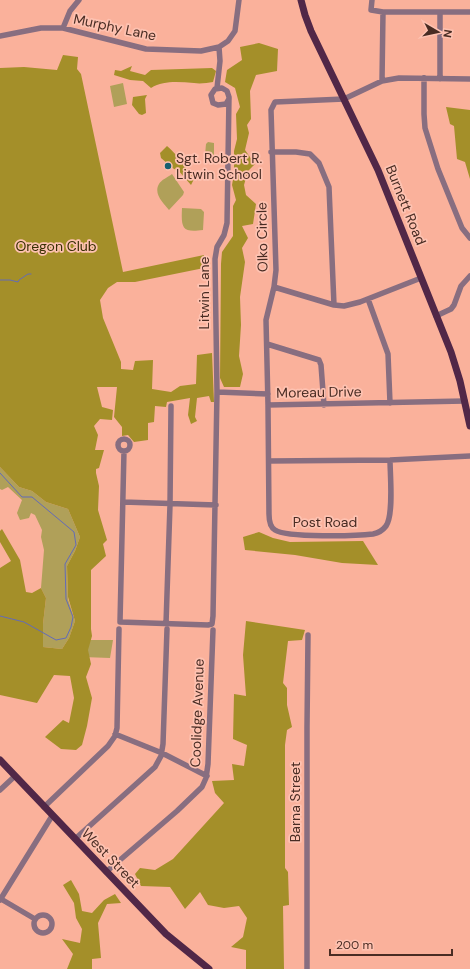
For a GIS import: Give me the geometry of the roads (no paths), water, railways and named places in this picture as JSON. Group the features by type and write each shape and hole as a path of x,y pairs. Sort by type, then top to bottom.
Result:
{"main road":[{"name":"Burnett Road","path":"301,0 311,31 378,170 420,278 454,359 470,426"},
{"name":"West Street","path":"0,760 166,934 209,969"}],"street":[{"path":"63,28 70,11 79,0"},
{"path":"217,88 226,90 229,94 229,99 222,105 213,103 211,95 217,88 220,61 219,47 228,41 235,32 239,0"},
{"path":"372,0 372,10 383,12 470,12"},
{"path":"382,81 383,12"},
{"path":"440,12 440,78"},
{"name":"Murphy Lane","path":"0,36 41,28 63,28 146,49 201,51 219,47"},
{"path":"344,99 382,81 399,78 470,79"},
{"path":"424,78 425,128 441,177 462,228 470,238"},
{"name":"Litwin Lane","path":"166,627 208,625 212,624 213,616 217,392 215,259 217,247 224,235 227,223 229,99"},
{"name":"Olko Circle","path":"344,99 275,102 271,110 271,152 276,270 274,287 334,305 344,306 368,299 420,278"},
{"path":"271,152 296,152 310,154 319,163 329,187 334,305"},
{"path":"436,316 451,309 461,286 470,276"},
{"name":"Moreau Drive","path":"274,287 266,320 268,405 465,401"},
{"path":"368,299 388,354 390,403"},
{"path":"267,344 319,360 321,365 324,405"},
{"path":"217,392 268,394"},
{"name":"Post Road","path":"268,405 268,514 272,526 275,530 281,533 306,535 373,534 384,528 388,521 390,512 390,460"},
{"path":"75,839 155,767 159,762 162,753 170,504 171,406"},
{"path":"124,452 120,622 166,627"},
{"path":"269,461 390,460 470,456"},
{"path":"123,502 216,505"},
{"path":"44,807 108,746 115,734 117,720 119,629"},
{"name":"Coolidge Avenue","path":"106,872 177,811 202,787 207,776 213,630"},
{"name":"Barna Street","path":"307,969 308,635"},
{"path":"115,734 162,753 207,776"},
{"path":"0,790 15,776"},
{"path":"35,919 0,899 52,816"}],"waterway":[{"path":"0,280 18,282 28,274 31,274"},
{"path":"0,473 22,497 32,497 74,532 76,545 65,564 66,599 73,617 71,627 66,638 56,640 24,622 0,616"}],"place":[{"name":"Sgt. Robert R. Litwin School","path":"168,166"}],"park label":[{"name":"Oregon Club","path":"56,246"}]}
